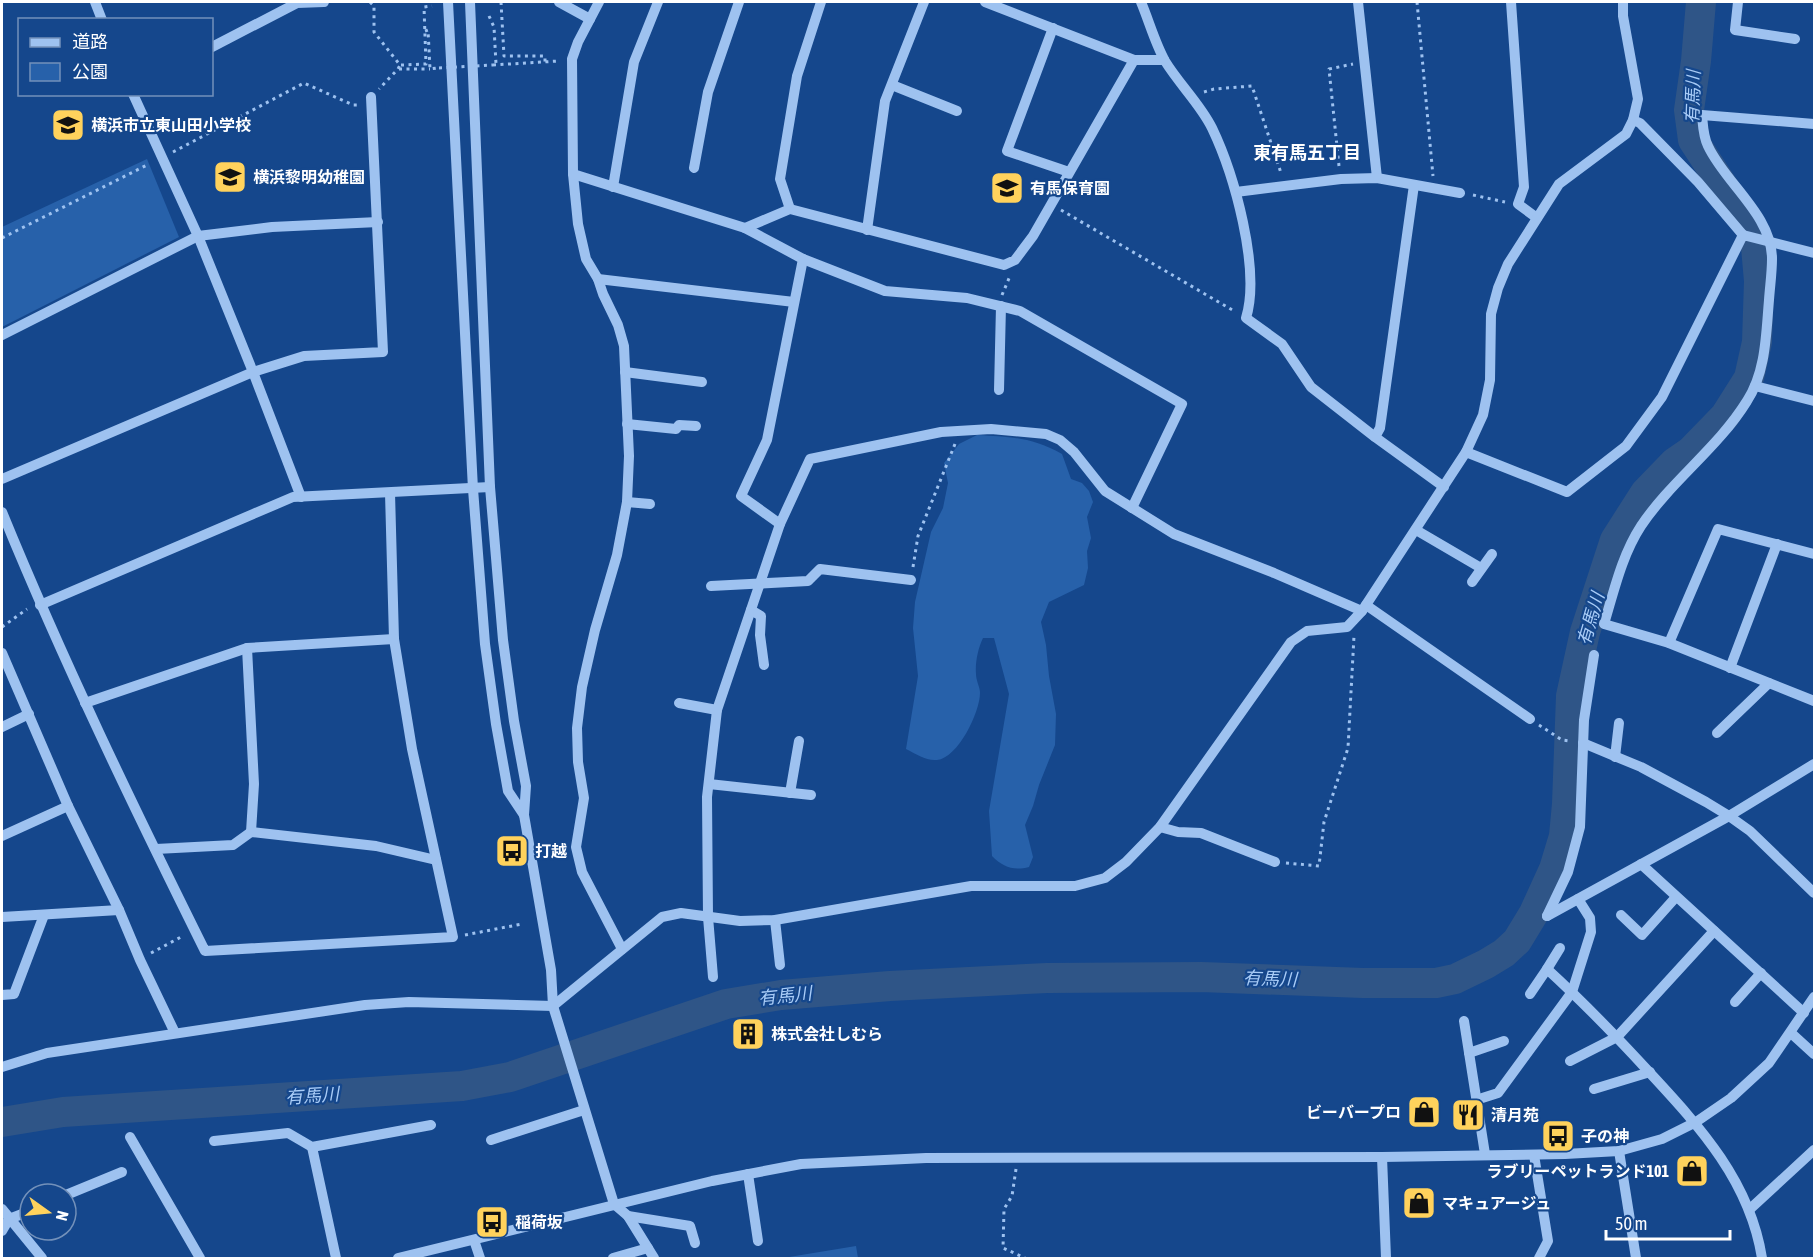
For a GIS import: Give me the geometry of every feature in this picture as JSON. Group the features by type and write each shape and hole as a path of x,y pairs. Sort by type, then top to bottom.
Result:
{"street":[{"path":"95,2 101,18"},
{"path":"213,46 297,3 324,2"},
{"path":"448,2 473,489 485,644 508,791 524,814"},
{"path":"470,2 490,487 503,640 526,786 524,814 551,970 553,1006 614,1204 628,1216 654,1258"},
{"path":"559,2 590,19"},
{"path":"599,2 578,42 572,60 573,174 578,224 586,259 598,279 618,325 624,346 629,456 627,502 617,555 595,630 582,687 577,728 578,762 584,798 576,847 582,872 622,949"},
{"path":"613,187 634,62 658,2"},
{"path":"694,168 708,92 739,2"},
{"path":"790,209 780,179 797,76 821,2"},
{"path":"867,230 885,101 924,2"},
{"path":"985,2 1134,60 1164,60"},
{"path":"1142,2 1164,60 1211,126 1236,192 1250,265 1249,309 1246,318 1282,344 1311,387 1444,487"},
{"path":"1358,2 1377,178"},
{"path":"1511,2 1524,188 1518,204 1537,218"},
{"path":"2,1067 47,1053 381,1003 553,1006 662,917 681,913 740,921 775,920 971,886 1075,886 1105,878 1126,862 1160,827 1291,642 1307,631 1347,627 1361,612 1466,452 1483,415 1490,380 1491,314 1508,264 1559,184 1626,134 1633,120 1638,99 1623,15 1623,2"},
{"path":"1738,2 1735,30 1795,39"},
{"path":"1053,28 1006,151 1069,172"},
{"path":"745,228 790,209 1004,265 1015,260 1033,236 1134,60"},
{"path":"892,85 957,111"},
{"path":"134,96 198,236 301,497"},
{"path":"2,478 253,372 304,356 383,352 371,98"},
{"path":"1815,124 1702,114 1703,134 1708,146 1753,209 1772,258 1765,351 1748,401 1659,502 1640,528 1624,558 1604,624 1669,643 1815,701"},
{"path":"1633,120 1640,123 1698,182 1745,236 1815,253"},
{"path":"573,174 745,228 803,259 885,291 967,298 1020,311 1182,404 1132,508"},
{"path":"1236,192 1341,179 1377,178 1460,193"},
{"path":"1375,437 1380,428 1414,185"},
{"path":"2,335 198,236 272,227 378,222"},
{"path":"1466,452 1567,492 1626,446 1662,397 1745,236"},
{"path":"780,524 741,496 767,440 803,259"},
{"path":"598,279 794,302"},
{"path":"999,306 999,390"},
{"path":"625,372 702,382"},
{"path":"1755,386 1815,401"},
{"path":"627,424 676,429 679,425 696,426"},
{"path":"713,977 708,917 707,797 717,710 780,524 810,459 941,432 991,429 1046,434 1060,440 1074,452 1106,491 1174,534 1274,573 1361,612 1530,719"},
{"path":"34,606 293,497 490,487"},
{"path":"2,512 34,606 85,703 205,951 453,937 412,748 394,639 390,493"},
{"path":"627,502 650,504"},
{"path":"1669,643 1718,529 1815,554"},
{"path":"1416,530 1481,568"},
{"path":"1730,668 1777,544"},
{"path":"1472,582 1492,554"},
{"path":"711,586 808,581 820,569 911,580"},
{"path":"751,610 761,616 760,635 764,666"},
{"path":"85,703 247,648 394,639"},
{"path":"247,648 254,784 251,832"},
{"path":"2,652 69,806 175,1033"},
{"path":"1594,656 1584,720 1580,827 1568,872 1547,916 1729,816 1815,764"},
{"path":"1717,733 1769,683"},
{"path":"679,703 717,710"},
{"path":"2,727 29,714"},
{"path":"1615,757 1619,723"},
{"path":"790,794 799,741"},
{"path":"1583,743 1641,767 1729,816 1750,831 1815,893"},
{"path":"709,784 812,795"},
{"path":"2,836 69,806"},
{"path":"1160,827 1201,833 1275,862"},
{"path":"156,849 233,845 251,832 376,846 436,860"},
{"path":"1641,864 1804,1013"},
{"path":"1621,915 1642,935 1677,897"},
{"path":"1476,1100 1498,1093 1572,992 1591,932 1590,918 1578,899"},
{"path":"2,916 119,910"},
{"path":"2,995 14,994 44,915"},
{"path":"775,920 780,966"},
{"path":"1570,1061 1617,1037 1714,931"},
{"path":"1530,994 1560,948"},
{"path":"1547,969 1617,1037 1696,1122 1750,1209 1762,1258"},
{"path":"1735,1002 1761,973"},
{"path":"398,1258 614,1204 801,1164 926,1158 1382,1157 1534,1155 1619,1151 1662,1139 1696,1122 1731,1098 1769,1063 1815,997"},
{"path":"1464,1021 1485,1154"},
{"path":"1791,1033 1815,1054"},
{"path":"1469,1053 1504,1041"},
{"path":"1594,1089 1650,1072"},
{"path":"490,1140 584,1110"},
{"path":"214,1140 288,1133 312,1147 431,1125"},
{"path":"130,1137 200,1258"},
{"path":"312,1147 336,1258"},
{"path":"1750,1209 1815,1150"},
{"path":"1619,1151 1636,1258"},
{"path":"1534,1155 1548,1241 1539,1258"},
{"path":"1382,1157 1386,1258"},
{"path":"78,1190 122,1172"},
{"path":"748,1174 758,1241"},
{"path":"2,1209 42,1258"},
{"path":"2,1231 9,1220 18,1216"},
{"path":"628,1216 690,1226 695,1243"},
{"path":"474,1240 480,1258"},
{"path":"613,1258 648,1248"}],"path":[{"path":"370,2 374,6 374,32 399,67"},
{"path":"501,2 504,56 545,56 545,62"},
{"path":"1417,2 1434,188"},
{"path":"172,152 304,83 353,105 364,105 399,67 426,64 424,7 432,6"},
{"path":"489,16 494,27 495,65"},
{"path":"425,31 428,30 430,69"},
{"path":"495,43 504,42"},
{"path":"399,67 430,69 572,60"},
{"path":"1341,179 1329,69 1364,62"},
{"path":"1191,97 1214,89 1252,86 1285,186"},
{"path":"2,238 149,164"},
{"path":"1460,193 1518,204"},
{"path":"1051,204 1246,318"},
{"path":"999,306 1015,260"},
{"path":"911,580 918,536 961,431"},
{"path":"2,627 34,606"},
{"path":"1275,862 1319,866 1324,822 1348,748 1361,612"},
{"path":"1544,729 1562,740"},
{"path":"453,937 522,924"},
{"path":"152,953 184,935"},
{"path":"1017,1159 1012,1196 1004,1209 1003,1248 1025,1258"}],"green space":[{"path":"147,159 179,237 2,327 2,227"},
{"path":"977,435 1011,437 1030,441 1062,454 1071,479 1082,483 1089,491 1093,502 1087,517 1091,538 1087,551 1088,568 1084,585 1049,602 1041,622 1056,714 1055,745 1025,825 1033,857 1029,867 1018,869 1000,863 992,856 989,811 1009,694 994,638 983,638 980,646 976,660 979,701 972,722 960,743 945,757 937,760 925,758 906,749 918,676 913,628 915,602 931,532 943,508 948,483 944,463 959,444"},
{"path":"856,1246 858,1258 783,1258"}],"waterway":[{"name":"有馬川","path":"2,1122 63,1112 462,1086 510,1077 726,1004 781,995 890,986 1047,978 1201,977 1363,983 1436,983 1455,979 1504,953 1517,941 1534,913 1554,869 1564,836 1571,696 1585,632 1615,540 1645,493 1725,416 1749,378 1757,342 1759,281 1756,247 1751,229 1693,140 1689,110 1701,2"}],"place":[{"name":"横浜市立東山田小学校","path":"68,125"},
{"name":"横浜黎明幼稚園","path":"230,177"},
{"name":"有馬保育園","path":"1007,188"},
{"name":"打越","path":"512,851"},
{"name":"株式会社しむら","path":"748,1034"},
{"name":"ビーバープロ","path":"1424,1112"},
{"name":"清月苑","path":"1468,1115"},
{"name":"子の神","path":"1558,1136"},
{"name":"ラブリーペットランド101","path":"1692,1171"},
{"name":"マキュアージュ","path":"1419,1203"},
{"name":"稲荷坂","path":"492,1222"}],"district":[{"name":"東有馬五丁目","path":"1307,153"}]}
